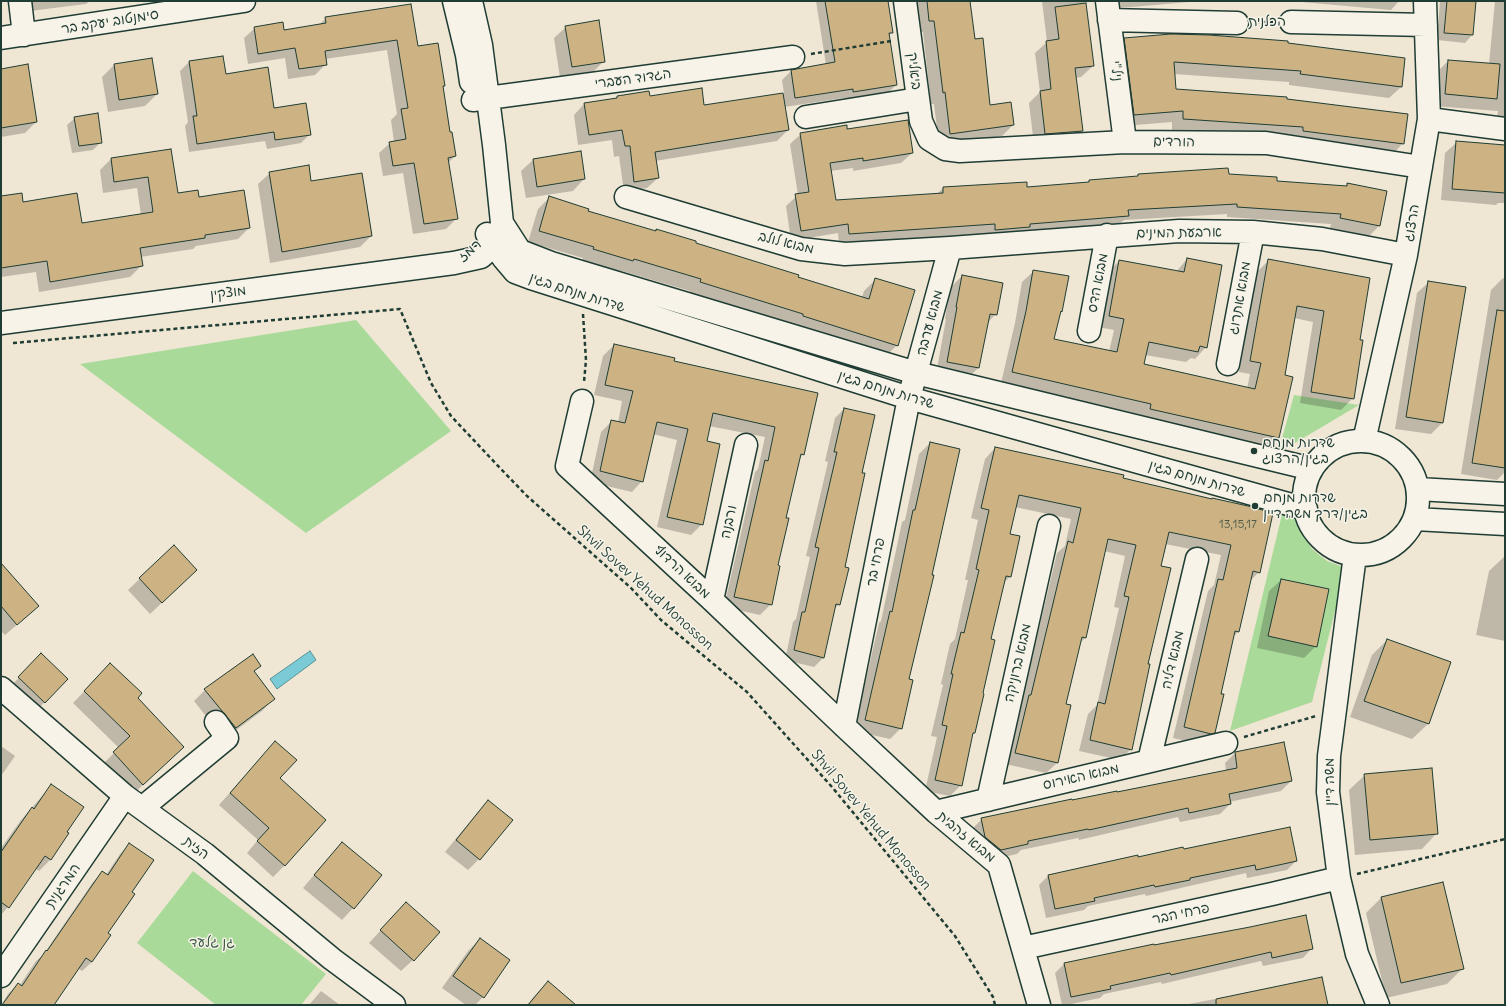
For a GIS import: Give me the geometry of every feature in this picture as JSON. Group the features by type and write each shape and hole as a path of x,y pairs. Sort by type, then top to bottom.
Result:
{"street":[{"path":"20,1 24,35"},
{"name":"רמז","path":"454,1 480,100"},
{"name":"רמז","path":"454,263 495,234 489,223 483,164 480,100 481,45 470,1"},
{"name":"ביאליק","path":"905,1 921,121 929,139"},
{"name":"הרצוג","path":"1364,441 1406,256 1429,119 1425,1"},
{"name":"סימנטוב יעקב בר","path":"1,38 235,2"},
{"name":"הכלנית","path":"1108,10 1237,23"},
{"name":"ניל\"י","path":"1108,10 1124,142"},
{"name":"הכלנית","path":"1291,22 1426,25"},
{"name":"הגדוד העברי","path":"480,100 793,57"},
{"path":"806,117 918,99"},
{"path":"1429,119 1505,129"},
{"name":"הורדים","path":"929,139 945,149 960,151 1124,142 1266,143 1421,167"},
{"name":"מבוא לולב","path":"626,197 801,249 845,254 950,248"},
{"name":"ארבעת המינים","path":"950,248 1107,235 1179,231 1253,232 1322,240 1406,256"},
{"name":"מבוא אתרוג","path":"1228,364 1253,232"},
{"name":"שדרות מנחם בגין","path":"495,234 504,259 515,272 585,296 909,398 1306,509"},
{"name":"שדרות מנחם בגין","path":"495,234 520,251 531,256 916,373 1312,469"},
{"name":"מבוא הדס","path":"1089,330 1107,235"},
{"name":"מבוא ערבה","path":"909,398 950,248"},
{"name":"מוצקין","path":"1,323 454,263"},
{"name":"פרחי בר","path":"844,726 909,398"},
{"name":"מבוא הרדוף","path":"582,401 567,466 712,600 844,726"},
{"path":"1364,441 1383,445 1399,455 1411,470 1418,489 1418,504 1415,519 1407,533 1396,544 1382,552 1367,555 1355,555 1336,550 1323,541 1313,529 1307,514 1304,499 1306,483 1312,469 1322,457 1334,448 1348,442 1364,441"},
{"name":"ורבנה","path":"712,600 746,445"},
{"path":"1418,489 1505,494"},
{"path":"1415,519 1505,524"},
{"name":"מבוא ברוניקה","path":"988,800 1049,526"},
{"name":"משה דיין","path":"1355,555 1329,756 1328,792 1339,878 1357,954 1378,1005"},
{"name":"מבוא דליה","path":"1149,761 1197,559"},
{"name":"הזית","path":"1,688 134,802 205,854 332,959 394,1005"},
{"name":"המרגנית","path":"1,976 134,802 227,738 216,722"},
{"name":"מבוא זהבית","path":"844,726 936,812 999,865 1039,1005"},
{"name":"מבוא האירוס","path":"936,812 1226,743"},
{"name":"פרחי הבר","path":"1023,948 1339,878"}],"path":[{"name":"הכלנית","path":"1237,23 1291,22"},
{"path":"793,57 910,37"},
{"path":"582,401 586,360 582,307 585,296"},
{"name":"Shvil Sovev Yehud Monosson","path":"9,343 400,308 431,384 452,416 528,496 631,588 661,620 747,692 832,787 955,936 993,997 995,1005"},
{"path":"1226,743 1335,710"},
{"path":"1339,878 1505,839"}],"green space":[{"path":"356,320 451,431 306,533 80,364"},
{"path":"1294,395 1359,405 1278,453"},
{"path":"1284,506 1298,509 1301,529 1312,549 1327,561 1346,568 1312,702 1230,731"},
{"name":"גן גלעד","path":"193,871 326,974 301,1005 216,1005 137,943"}],"water":[{"path":"310,651 316,660 277,689 270,679"}],"building":[{"path":"825,1 888,1 893,33 889,33 897,85 853,92 853,89 795,98 791,70 835,62"},
{"path":"927,1 970,1 975,39 983,38 990,105 1011,102 1014,125 950,134 934,21 929,21"},
{"path":"1447,1 1476,1 1473,35 1444,33"},
{"path":"1086,3 1094,66 1075,68 1083,131 1045,134 1040,91 1051,89 1046,41 1059,39 1055,7"},
{"path":"411,4 418,46 438,43 450,132 452,132 456,156 448,158 458,219 424,224 414,163 393,166 389,142 406,139 401,109 408,108 397,40 325,51 327,65 299,69 295,48 258,54 254,27 283,22 284,30 326,23 325,17"},
{"path":"599,20 605,62 572,67 565,26"},
{"path":"1171,34 1209,35 1288,41 1288,43 1405,58 1402,87 1300,74 1301,71 1174,62 1176,89 1287,97 1287,99 1408,114 1404,144 1303,131 1303,127 1183,119 1183,111 1134,115 1124,38"},
{"path":"223,56 226,74 268,67 274,108 306,103 311,135 275,140 274,132 197,144 193,116 197,116 189,61"},
{"path":"152,58 158,94 119,100 114,64"},
{"path":"1448,60 1500,64 1497,99 1445,94"},
{"path":"28,64 37,122 1,128 1,69"},
{"path":"702,88 704,105 783,93 789,130 655,152 659,178 634,182 630,146 625,146 622,130 589,135 584,103 649,91 650,96"},
{"path":"98,113 102,143 79,146 74,117"},
{"path":"908,120 913,153 863,161 863,158 830,163 836,200 943,193 943,187 1027,182 1027,187 1089,182 1089,180 1138,176 1138,174 1228,168 1229,174 1277,177 1277,181 1347,186 1347,183 1387,191 1380,226 1340,218 1341,214 1237,207 1237,204 1128,210 1129,216 1030,224 1030,227 995,230 995,224 849,234 848,224 801,231 795,194 809,192 800,133 847,125 847,129"},
{"path":"1456,141 1505,145 1505,193 1452,189"},
{"path":"171,149 178,193 198,190 199,197 244,190 250,228 205,235 205,238 140,248 143,266 50,282 47,261 1,268 1,196 22,193 23,202 77,193 82,223 153,212 148,177 114,182 111,158"},
{"path":"581,151 585,179 537,187 533,159"},
{"path":"309,165 311,181 362,173 372,236 282,252 269,172"},
{"path":"549,196 589,209 588,211 696,241 696,243 799,275 798,277 869,299 875,278 915,290 898,346 803,316 803,314 700,282 701,279 634,259 633,261 593,249 594,247 539,231"},
{"path":"1187,258 1222,265 1207,348 1200,346 1198,352 1149,342 1144,364 1255,389 1261,363 1250,361 1268,259 1370,278 1360,340 1363,340 1354,399 1311,392 1324,311 1297,306 1285,375 1293,377 1279,438 1150,409 1151,404 1012,372 1026,311 1033,270 1069,276 1062,312 1061,311 1054,339 1117,352 1124,319 1109,316 1119,260 1184,272"},
{"path":"962,275 1003,283 997,315 990,314 979,368 947,362"},
{"path":"1428,281 1466,287 1443,423 1406,417"},
{"path":"1497,310 1505,311 1505,468 1472,463"},
{"path":"614,344 675,358 674,361 818,393 804,455 801,454 786,518 789,518 778,565 780,566 772,605 734,597 765,460 768,461 775,427 713,413 707,441 720,444 703,525 667,517 688,429 657,422 643,482 600,471 611,420 625,423 633,391 605,385"},
{"path":"844,408 875,415 862,473 865,473 845,567 849,568 840,605 836,604 824,658 794,650 802,612 805,612 819,548 815,547 837,452 834,452"},
{"path":"930,442 960,449 932,575 934,575 909,679 913,680 902,729 865,720 890,611 892,612 913,510 915,510"},
{"path":"995,447 1124,475 1123,478 1273,513 1260,573 1253,571 1239,632 1235,631 1221,694 1224,694 1215,733 1211,734 1184,727 1218,579 1223,580 1231,545 1169,532 1161,566 1171,568 1148,664 1150,664 1132,750 1090,740 1098,702 1105,704 1129,597 1124,596 1136,545 1108,539 1086,638 1082,637 1066,704 1071,705 1058,763 1015,753 1029,695 1031,695 1068,541 1073,543 1081,508 1019,495 1010,534 1020,536 1011,577 1006,576 991,639 995,640 962,786 935,780 947,726 942,725 953,674 951,674 961,632 964,633 979,570 976,569 989,510 981,508"},
{"path":"174,545 197,570 162,603 139,578"},
{"path":"1,563 39,606 17,625 1,606"},
{"path":"1281,579 1329,589 1317,647 1268,636"},
{"path":"1387,639 1451,662 1429,724 1364,701"},
{"path":"41,653 68,679 45,703 18,677"},
{"path":"253,654 261,666 254,671 275,699 236,728 204,689"},
{"path":"110,663 142,693 138,698 184,747 143,785 113,752 130,736 84,691"},
{"path":"275,741 297,760 280,778 326,820 285,866 257,841 269,828 230,793"},
{"path":"1284,742 1292,781 1229,794 1231,804 1189,813 1188,808 1089,830 1028,841 1028,844 1001,850 985,837 981,818 1072,799 1117,792 1237,768 1235,752"},
{"path":"1432,768 1438,834 1370,840 1364,774"},
{"path":"51,784 84,807 67,832 69,833 51,860 45,856 9,908 1,902 1,852 32,807 34,809"},
{"path":"488,800 513,820 480,860 456,840"},
{"path":"1290,827 1297,861 1256,870 1255,865 1190,878 1190,880 1155,887 1154,885 1094,898 1095,901 1055,909 1048,875 1138,855 1138,857 1183,847 1184,849"},
{"path":"342,842 382,875 354,909 314,875"},
{"path":"129,843 154,860 132,892 135,894 108,933 111,935 92,962 86,958 54,1005 2,1005 18,983 22,986 102,871 108,875"},
{"path":"1443,882 1464,969 1401,983 1381,897"},
{"path":"406,902 440,932 414,961 380,930"},
{"path":"1306,915 1313,949 1272,958 1271,952 1171,975 1170,973 1110,986 1111,989 1071,997 1064,963"},
{"path":"480,938 510,960 484,998 453,976"},
{"path":"1322,977 1328,1005 1216,1005 1216,999"},
{"path":"548,981 576,1005 528,1005"}],"place":[{"name":"שדרות מנחם בגין/הרצוג","path":"1254,451"},
{"name":"שדרות מנחם בגין/דרך משה דיין","path":"1255,506"}]}
